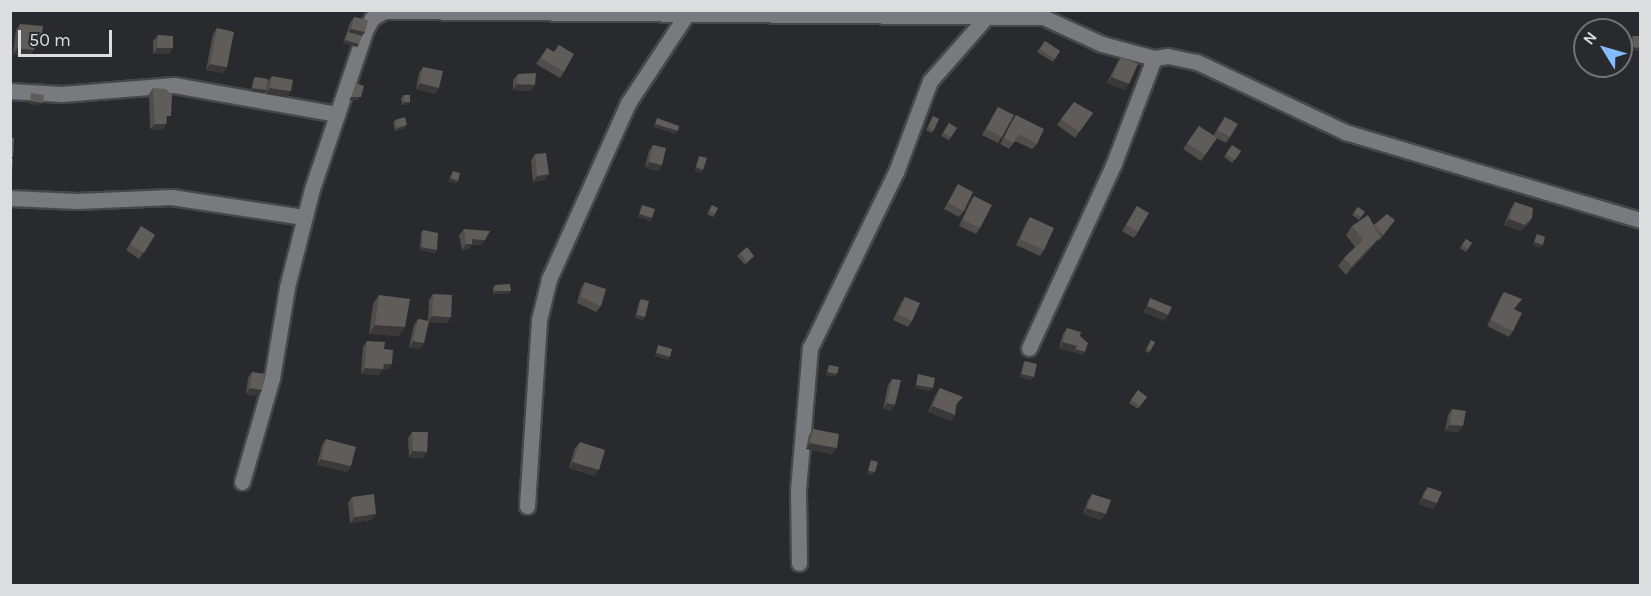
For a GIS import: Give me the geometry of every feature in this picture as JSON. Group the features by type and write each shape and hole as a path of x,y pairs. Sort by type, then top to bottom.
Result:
{"street":[{"path":"242,482 272,378 287,287 304,217 366,29 372,18 384,11 1043,17 1102,44 1154,58 1168,56 1197,62 1345,132 1641,220"},
{"path":"527,506 539,320 549,279 628,103 686,15"},
{"path":"799,563 798,490 810,348 896,172 930,81 988,15"},
{"path":"1029,348 1114,163 1154,58"},
{"path":"10,91 62,94 174,85 337,114"},
{"path":"10,198 77,201 171,197 304,217"}],"building":[{"path":"354,17 368,20 365,32 351,29"},
{"path":"20,24 43,26 41,39 36,39 34,50 17,48"},
{"path":"217,28 234,32 227,67 210,64"},
{"path":"348,32 362,36 359,44 345,40"},
{"path":"158,35 173,36 173,48 157,48"},
{"path":"1633,36 1641,36 1641,48 1633,47"},
{"path":"1045,41 1060,51 1055,59 1040,49"},
{"path":"559,45 574,54 564,72 541,58 547,48 554,52"},
{"path":"1121,57 1138,64 1129,84 1112,77"},
{"path":"423,67 443,71 439,88 420,83"},
{"path":"536,73 535,85 517,84 518,74"},
{"path":"272,76 293,80 291,91 270,88"},
{"path":"255,77 268,79 266,90 253,88"},
{"path":"356,83 364,86 361,97 351,97"},
{"path":"153,88 166,89 172,95 171,116 167,116 166,124 155,124"},
{"path":"31,93 44,95 43,103 30,101"},
{"path":"404,95 410,95 410,102 404,102"},
{"path":"1074,102 1093,113 1079,132 1061,119"},
{"path":"998,107 1014,115 1002,137 986,129"},
{"path":"1016,115 1044,129 1037,144 1018,134 1014,143 1004,138"},
{"path":"933,116 939,119 934,130 928,127"},
{"path":"405,117 407,125 397,128 395,120"},
{"path":"1225,117 1238,124 1230,137 1217,130"},
{"path":"657,118 679,126 678,131 655,124"},
{"path":"949,123 957,128 951,137 943,133"},
{"path":"1199,126 1217,138 1205,155 1187,143"},
{"path":"10,138 14,138 13,157 10,157"},
{"path":"653,145 666,148 662,165 649,162"},
{"path":"1232,145 1241,151 1235,160 1226,154"},
{"path":"546,153 549,174 537,176 535,154"},
{"path":"699,156 707,158 703,170 696,167"},
{"path":"10,158 13,159 12,173 10,173"},
{"path":"453,171 460,173 458,181 450,178"},
{"path":"958,184 973,192 964,211 948,203"},
{"path":"974,196 992,205 980,228 963,220"},
{"path":"1515,202 1533,208 1532,218 1525,225 1509,219"},
{"path":"642,205 655,209 652,218 639,214"},
{"path":"712,205 718,208 715,214 709,211"},
{"path":"1137,206 1149,213 1138,232 1126,225"},
{"path":"1358,207 1365,212 1361,217 1354,212"},
{"path":"1387,214 1395,220 1383,235 1374,225"},
{"path":"1368,215 1380,237 1352,266 1344,258 1363,240 1352,226"},
{"path":"1030,217 1054,228 1044,250 1020,239"},
{"path":"141,226 155,235 144,253 130,244"},
{"path":"464,229 490,231 485,240 472,239 472,244 466,244"},
{"path":"423,230 438,233 437,250 422,247"},
{"path":"1537,234 1545,237 1543,245 1534,242"},
{"path":"1466,239 1472,243 1468,249 1462,245"},
{"path":"747,247 754,256 747,262 740,253"},
{"path":"585,282 606,289 601,306 581,297"},
{"path":"510,284 511,291 495,291 495,285"},
{"path":"1504,292 1522,299 1514,309 1522,313 1513,331 1491,320"},
{"path":"433,294 452,295 451,317 432,316"},
{"path":"379,295 410,299 405,327 375,325"},
{"path":"905,297 920,303 912,321 898,314"},
{"path":"1150,298 1172,307 1168,315 1147,306"},
{"path":"641,299 649,301 645,317 637,315"},
{"path":"418,319 429,321 424,343 413,341"},
{"path":"1067,328 1081,332 1077,346 1063,342"},
{"path":"1080,336 1088,343 1085,352 1076,349"},
{"path":"1151,340 1155,342 1151,350 1147,348"},
{"path":"367,341 385,342 384,349 393,350 392,364 384,364 383,369 365,368"},
{"path":"658,345 672,349 670,357 656,353"},
{"path":"1025,361 1037,364 1034,377 1022,374"},
{"path":"829,365 839,367 837,374 827,372"},
{"path":"252,372 265,374 262,390 250,388"},
{"path":"918,374 935,378 933,388 916,385"},
{"path":"892,379 901,380 895,405 887,403"},
{"path":"940,388 963,397 956,404 955,415 933,406"},
{"path":"1138,390 1147,397 1140,406 1131,400"},
{"path":"1452,409 1466,411 1463,426 1450,425"},
{"path":"813,429 839,434 837,448 810,443"},
{"path":"412,432 428,432 427,452 413,451"},
{"path":"326,439 356,447 351,466 321,459"},
{"path":"580,442 605,450 599,470 573,462"},
{"path":"871,460 878,462 875,472 868,471"},
{"path":"1428,487 1442,492 1437,503 1423,498"},
{"path":"374,494 376,514 355,517 352,497"},
{"path":"1092,494 1111,500 1106,514 1087,508"}]}
